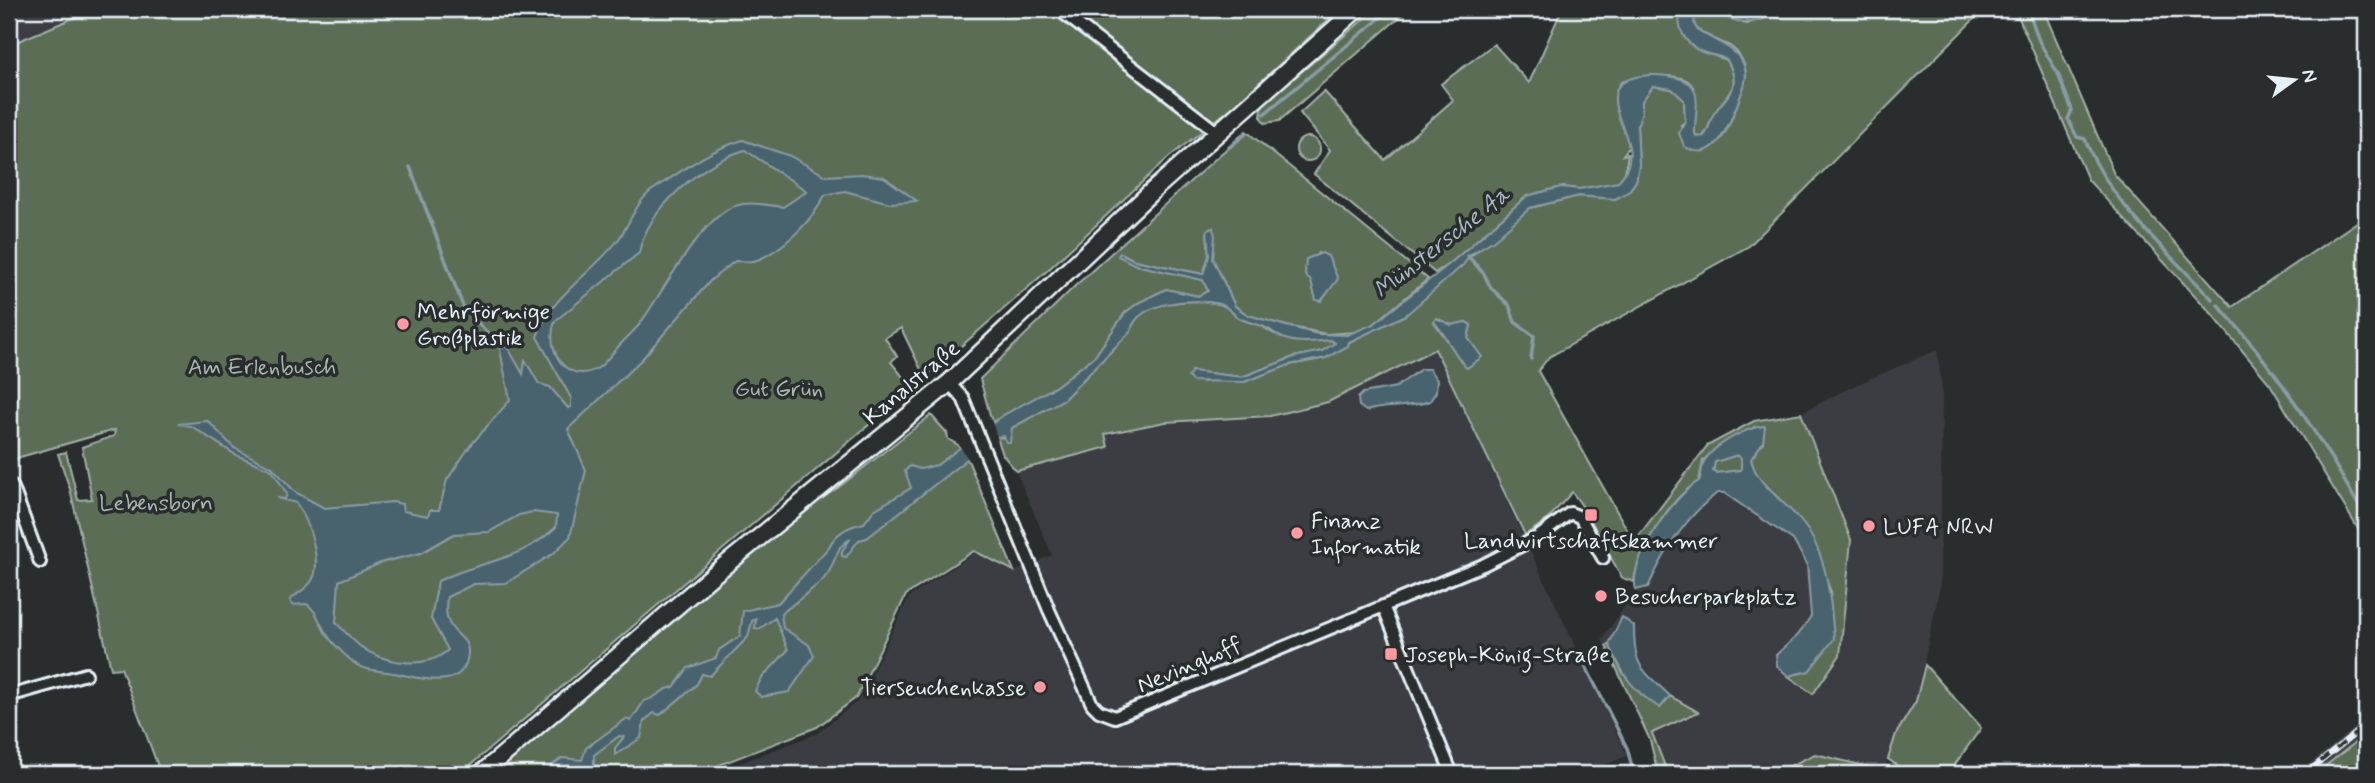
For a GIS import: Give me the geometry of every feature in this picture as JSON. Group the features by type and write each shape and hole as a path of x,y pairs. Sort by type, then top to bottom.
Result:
{"main road":[{"name":"Kanalstraße","path":"481,774 713,575 948,383 1218,133 1357,9"}],"street":[{"path":"1058,9 1218,133"},
{"name":"Nevinghoff","path":"948,383 963,398 988,466 1092,704 1106,715 1115,717 1126,713 1522,546 1570,513 1580,517 1603,558"},
{"path":"9,484 13,488 40,562"},
{"path":"1383,606 1452,774"},
{"path":"9,696 86,674"}],"shaded area":[{"path":"9,9 95,9 9,45"},
{"path":"1435,349 1627,756 1581,774 711,774 816,734 859,700 909,597 975,553 1014,572 1052,555 1016,471 1107,447 1104,434 1165,422 1270,416 1328,402"},
{"path":"1937,350 1942,389 1940,586 1916,701 1896,734 1884,770 1873,768 1870,774 1658,774 1650,740 1602,639 1636,590 1634,582 1622,578 1754,421 1801,413 1849,388"},
{"path":"2366,719 2366,734 2353,746 2315,774 2297,774"}],"green space":[{"path":"95,9 1340,9 1234,106 1168,158 1048,270 925,378 901,328 885,338 897,356 891,362 912,388 460,774 161,774 121,668 111,669 70,489 58,454 66,452 78,500 92,499 82,447 114,436 115,430 20,457 9,465 9,45"},
{"path":"1376,9 1409,9 1279,121 1265,123 1261,118 1262,105"},
{"path":"1562,9 1682,9 1684,37 1709,54 1727,60 1734,78 1731,90 1714,114 1704,135 1701,138 1695,134 1696,100 1694,89 1689,82 1682,78 1661,76 1621,82 1617,90 1616,106 1629,147 1623,155 1628,154 1625,173 1617,183 1579,189 1562,187 1527,196 1453,261 1435,273 1314,174 1330,150 1300,113 1324,91 1385,160 1453,100 1441,84 1494,44 1529,83"},
{"path":"1778,9 1984,9 1749,246 1549,357 1538,371 1634,542 1707,446 1754,421 1801,413 1851,540 1840,655 1813,694 1788,676 1809,671 1831,592 1806,528 1754,472 1751,459 1763,442 1755,427 1715,449 1703,461 1699,481 1677,499 1657,526 1641,555 1634,582 1622,578 1585,510 1572,492 1547,520 1525,535 1435,349 1328,402 1270,416 1165,422 1105,434 1108,447 1016,471 1003,455 997,437 1006,438 1012,428 1064,399 1131,331 1144,313 1156,307 1170,303 1211,303 1224,306 1239,318 1280,336 1302,340 1331,340 1335,343 1322,351 1294,357 1242,377 1192,371 1203,382 1217,379 1244,382 1289,365 1326,358 1349,342 1406,314 1451,272 1530,208 1579,196 1615,199 1628,192 1636,181 1639,165 1637,126 1642,112 1642,101 1653,86 1672,89 1684,100 1685,122 1681,125 1687,148 1698,149 1715,145 1721,139 1733,114 1746,75 1742,59 1735,50 1696,28 1694,17 1701,12 1711,11 1747,24 1773,14","holes":["1436,318 1451,325 1466,322 1471,325 1468,338 1481,357 1472,364 1458,355 1434,322"]},
{"path":"2015,9 2043,9 2114,174 2232,307 2366,216 2366,542 2270,384 2212,314 2088,180"},
{"path":"1246,131 1428,279 1374,324 1357,332 1326,334 1248,315 1235,306 1213,259 1213,228 1207,230 1209,256 1203,274 1134,260 1121,253 1136,265 1203,280 1208,291 1198,296 1166,289 1138,303 1125,313 1095,356 1055,387 992,422 980,379 1075,286","holes":["1318,253 1329,259 1336,281 1321,301 1316,299 1311,281 1305,275 1307,266"]},
{"path":"1308,137 1319,144 1320,149 1313,160 1308,161 1297,154 1296,149 1303,138"},
{"path":"931,415 947,433 948,439 965,453 1014,571 974,551 906,595 857,697 817,727 696,774 491,774 795,517 839,487"},
{"path":"1737,455 1741,458 1741,470 1717,473 1713,471 1715,462"},
{"path":"1609,644 1622,672 1660,708 1670,696 1698,712 1652,733 1668,774 1658,774 1650,740 1606,646"},
{"path":"1925,665 1981,728 1948,774 1909,774 1888,759 1896,734 1916,701"},
{"path":"2366,734 2366,774 2315,774"},
{"path":"1815,754 1873,768 1870,774 1773,774"}],"water":[{"path":"1682,9 1778,9 1766,18 1753,22 1701,12 1696,16 1694,23 1697,29 1733,51 1741,59 1746,74 1744,87 1729,123 1719,141 1712,147 1695,151 1684,146 1679,133 1685,122 1684,100 1672,89 1653,86 1642,101 1642,112 1637,126 1639,165 1636,181 1628,192 1615,199 1579,196 1530,208 1494,240 1471,254 1463,265 1406,315 1349,342 1348,346 1326,358 1289,365 1244,382 1192,381 1188,377 1192,371 1242,377 1294,357 1322,351 1335,343 1331,340 1288,340 1263,326 1239,318 1222,305 1212,303 1170,303 1144,313 1135,321 1131,331 1064,399 1012,428 1010,442 1006,442 1004,436 995,437 867,538 859,540 846,557 842,556 842,551 851,538 840,547 822,581 781,614 783,628 809,645 814,656 789,692 761,697 755,691 761,679 788,650 775,618 759,629 755,628 756,619 752,621 748,637 710,676 702,674 697,684 660,715 654,713 644,721 641,738 615,755 615,748 624,737 619,736 594,755 594,774 573,774 559,768 554,774 540,774 562,758 582,760 586,748 626,719 631,721 644,701 674,687 688,668 716,658 719,650 740,636 743,611 778,603 839,534 864,523 874,510 911,488 905,471 910,466 920,469 937,465 1005,414 1055,387 1095,356 1125,313 1138,303 1166,289 1198,296 1208,291 1203,280 1136,265 1118,256 1120,253 1134,260 1203,274 1209,256 1207,230 1213,228 1213,259 1235,306 1248,315 1286,326 1318,334 1347,335 1374,324 1453,261 1527,196 1561,187 1579,189 1618,182 1630,158 1629,146 1615,102 1620,84 1629,79 1652,75 1686,81 1692,86 1696,96 1695,134 1697,137 1704,136 1713,115 1731,91 1734,78 1727,60 1700,51 1686,39 1679,21"},
{"path":"743,140 790,156 826,176 862,174 884,177 917,201 890,203 845,191 825,195 805,224 787,242 755,261 735,261 711,280 641,360 568,429 586,470 570,537 554,553 506,583 474,584 447,597 448,620 464,641 468,653 465,666 458,674 438,680 426,679 369,670 357,665 330,639 307,604 292,605 290,600 309,585 315,574 315,553 301,510 296,503 277,498 285,499 287,494 272,470 236,455 191,426 178,424 208,421 234,448 272,467 295,492 324,508 393,502 402,504 403,511 428,516 430,510 439,510 447,480 470,446 510,400 500,350 502,347 507,346 523,374 525,360 539,384 550,387 568,408 571,407 571,398 537,337 543,322 562,297 618,240 646,195 695,162","holes":["745,150 807,191 783,207 747,204 735,206 722,213 696,241 639,325 603,364 587,372 577,373 568,369 561,363 553,344 555,321 639,253 653,220 679,190 712,165","533,512 557,515 556,527 542,539 514,554 438,581 431,619 448,650 439,656 417,662 381,657 360,646 336,623 339,581 383,562 421,553 454,534 489,532 519,515"]},
{"path":"1322,253 1328,256 1338,279 1321,301 1316,300 1311,281 1305,275 1306,259"},
{"path":"1436,318 1451,325 1466,322 1471,325 1468,338 1482,357 1467,368 1434,322"},
{"path":"1421,369 1429,369 1437,380 1436,392 1430,401 1366,411 1359,406 1358,398 1363,393 1396,387"},
{"path":"1765,426 1763,442 1751,459 1754,468 1766,486 1797,517 1812,537 1827,580 1831,610 1834,639 1809,671 1788,676 1777,666 1776,655 1798,635 1811,616 1807,564 1793,540 1724,493 1717,493 1685,524 1669,547 1648,587 1636,590 1635,578 1645,546 1677,500 1699,481 1705,460 1724,442","holes":["1737,455 1741,458 1741,470 1717,473 1713,471 1715,462"]},
{"path":"1622,617 1634,626 1636,651 1641,666 1670,696 1660,708 1629,681 1609,644"}],"pier":[{"path":"991,419 998,440 970,462 959,445"}],"waterway":[{"path":"1264,114 1391,9"},
{"path":"2028,9 2039,41 2058,74 2072,110 2068,119 2077,137 2085,139 2096,162 2124,205 2212,299"},
{"path":"1226,150 1246,134"},
{"path":"410,167 464,309 502,347"},
{"path":"1468,256 1484,274 1491,288 1509,305 1515,322 1534,336 1531,359"},
{"path":"2218,305 2240,329 2298,407 2366,519"},
{"path":"1579,653 1627,748 1634,774"}],"railway":[{"path":"2305,774 2366,725"}],"place":[{"name":"Mehrförmige Großplastik","path":"403,324"},
{"name":"Landwirtschaftskammer","path":"1591,515"},
{"name":"LUFA NRW","path":"1869,526"},
{"name":"Finanz Informatik","path":"1297,533"},
{"name":"Besucherparkplatz","path":"1601,596"},
{"name":"Joseph-König-Straße","path":"1391,654"},
{"name":"Tierseuchenkasse","path":"1040,687"}],"water label":[{"name":"Münstersche Aa","path":"1441,242"}],"park label":[{"name":"Am Erlenbusch","path":"262,366"},
{"name":"Gut Grün","path":"779,388"},
{"name":"Lebensborn","path":"156,502"}]}
